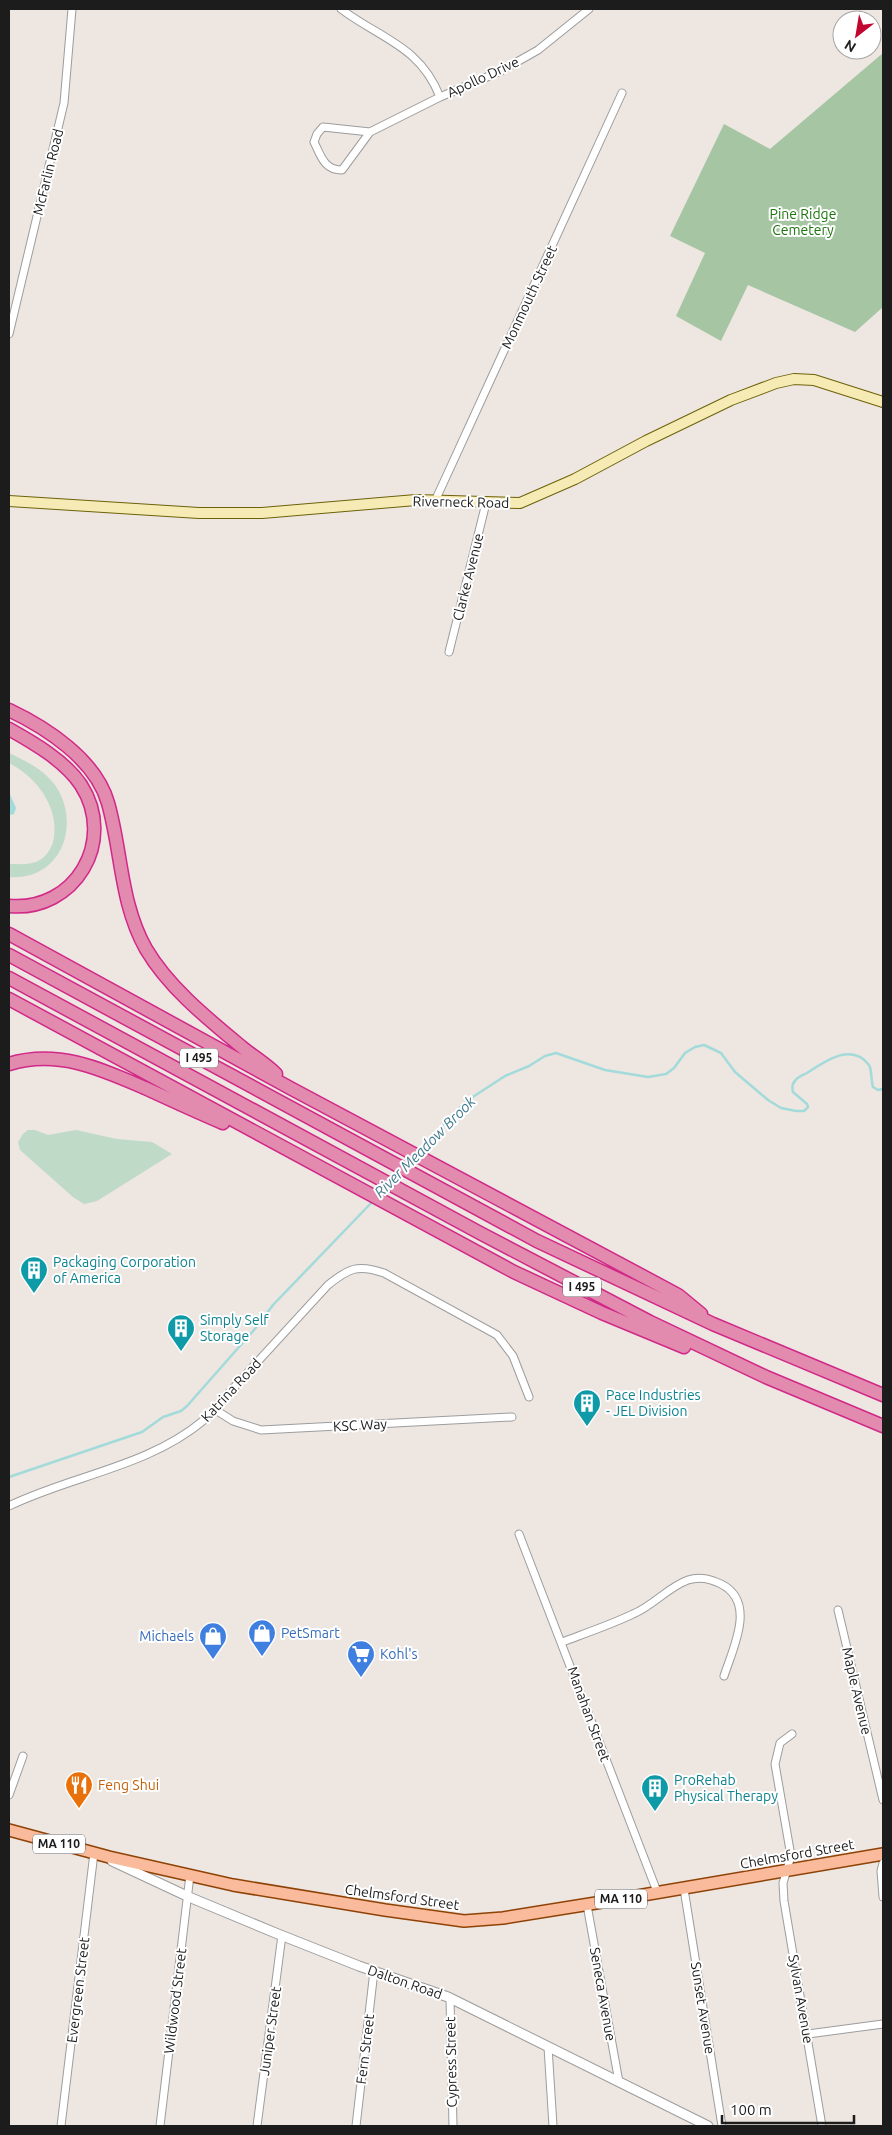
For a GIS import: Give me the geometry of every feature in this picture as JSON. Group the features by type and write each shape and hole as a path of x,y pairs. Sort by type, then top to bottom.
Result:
{"highway":[{"path":"9,710 41,728 69,749 88,766 100,784 110,811 130,913 141,939 158,967 203,1014 268,1066 292,1089"},
{"path":"9,730 44,751 74,776 89,801 95,827 90,854 81,872 69,886 45,901 26,906 9,906"},
{"path":"9,934 292,1089 402,1146 678,1295 713,1324"},
{"name":"I 495","path":"9,955 537,1242 713,1324 883,1395"},
{"name":"I 495","path":"9,978 650,1322 766,1377 883,1426"},
{"path":"9,999 514,1272 602,1313 698,1353 766,1377"},
{"path":"9,1064 48,1058 94,1066 313,1163"}],"main road":[{"name":"Riverneck Road","path":"9,501 199,513 262,513 353,504 435,501 520,503 575,479 646,441 731,400 776,383 794,379 814,380 883,402"},
{"name":"Chelmsford Street","path":"9,1830 94,1853 234,1884 376,1909 464,1921 503,1918 658,1894 883,1854"}],"street":[{"name":"McFarlin Road","path":"9,334 64,103 72,9"},
{"path":"341,9 374,31 402,46 430,76 440,97"},
{"name":"Apollo Drive","path":"370,132 323,127 316,134 314,142 326,165 334,170 342,170 370,132 440,97 501,70 538,50 589,9"},
{"name":"Monmouth Street","path":"435,501 622,93"},
{"name":"Clarke Avenue","path":"449,652 486,503"},
{"name":"Katrina Road","path":"9,1506 28,1497 142,1457 191,1431 214,1409 328,1285 348,1271 360,1268 384,1273 497,1335 513,1356 529,1397"},
{"name":"KSC Way","path":"214,1409 234,1421 261,1430 512,1417"},
{"name":"Manahan Street","path":"519,1534 658,1894"},
{"path":"562,1642 634,1614 686,1581 699,1578 712,1580 725,1586 734,1594 741,1615 724,1676"},
{"name":"Maple Avenue","path":"838,1610 883,1800"},
{"name":"Sylvan Avenue","path":"792,1734 780,1743 776,1764 791,1856 783,1883 784,1901 808,2034 822,2126"},
{"path":"9,1795 22,1756"},
{"name":"Dalton Road","path":"94,1853 189,1897 282,1935 450,1998 708,2126"},
{"name":"Evergreen Street","path":"61,2126 94,1853"},
{"path":"883,1864 881,1870 883,1897"},
{"name":"Wildwood Street","path":"160,2126 189,1897 190,1875"},
{"name":"Sunset Avenue","path":"684,1889 722,2126"},
{"name":"Seneca Avenue","path":"588,1905 619,2082"},
{"name":"Juniper Street","path":"257,2126 282,1935"},
{"name":"Fern Street","path":"356,2126 374,1971"},
{"name":"Cypress Street","path":"450,1998 453,2126"},
{"path":"808,2034 883,2024"},
{"path":"548,2047 552,2126"}],"green space":[{"name":"Pine Ridge Cemetery","path":"882,54 883,307 855,332 748,285 721,341 676,316 705,253 670,236 724,124 770,149 875,60 882,60"},
{"path":"9,753 34,766 51,780 63,800 67,816 66,832 62,847 54,860 42,870 27,876 9,877 9,864 39,861 49,851 55,830 50,806 44,795 29,777 9,763"},
{"path":"28,1130 35,1130 48,1135 76,1130 117,1139 152,1142 172,1154 97,1201 84,1204 73,1197 20,1150 18,1142"}],"water":[{"path":"9,792 16,808 14,814 9,815"}],"waterway":[{"name":"River Meadow Brook","path":"419,1152 465,1102 505,1076 529,1066 545,1056 556,1053 605,1070 648,1077 666,1074 674,1068 685,1053 695,1047 704,1045 721,1053 735,1072 768,1100 781,1108 796,1111 804,1111 808,1107 793,1092 792,1088 796,1080 822,1063 838,1056 847,1054 862,1058 870,1067 873,1087 878,1090 883,1089"},
{"name":"River Meadow Brook","path":"391,1181 400,1172"},
{"name":"River Meadow Brook","path":"9,1477 142,1432 163,1417 181,1411 254,1330 273,1305 374,1200"}],"place":[{"name":"Packaging Corporation of America","path":"34,1294"},
{"name":"Simply Self Storage","path":"181,1352"},
{"name":"Pace Industries - JEL Division","path":"587,1427"},
{"name":"PetSmart","path":"262,1657"},
{"name":"Michaels","path":"213,1660"},
{"name":"Kohl's","path":"361,1678"},
{"name":"Feng Shui","path":"79,1809"},
{"name":"ProRehab Physical Therapy","path":"655,1812"}]}
